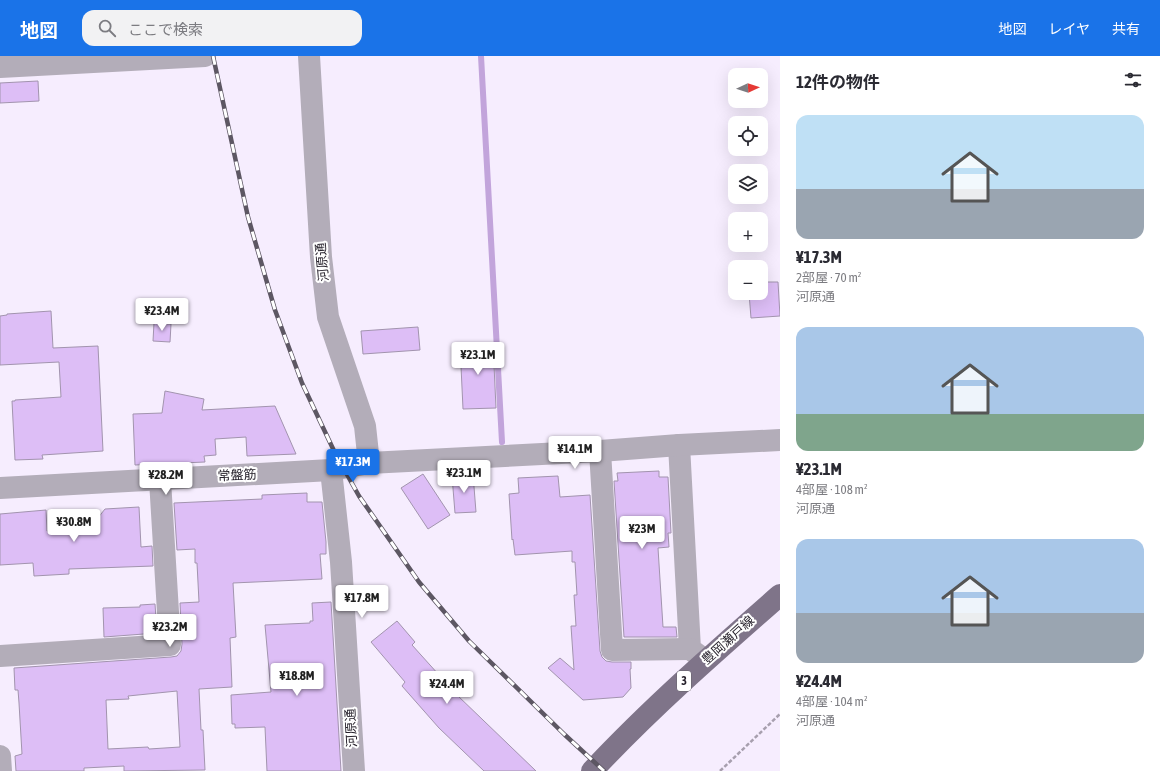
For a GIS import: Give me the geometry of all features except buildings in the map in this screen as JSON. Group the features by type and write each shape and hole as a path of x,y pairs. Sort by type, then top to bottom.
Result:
{"main road":[{"name":"豊岡瀬戸線","path":"592,771 698,655 780,595"}],"street":[{"path":"0,67 205,56"},
{"name":"河原通","path":"309,56 321,257 328,317 366,426 369,463"},
{"name":"常盤筋","path":"0,488 331,470 369,463 780,440"},
{"path":"600,451 612,650 698,655 679,445"},
{"name":"河原通","path":"331,470 342,562 354,771"},
{"path":"0,656 170,645 160,480"},
{"path":"0,756 1,771"}],"path":[{"path":"720,771 780,714"}],"waterway":[{"path":"481,56 502,442"}],"railway":[{"path":"213,56 248,217 275,310 302,383 335,453 359,496 419,582 469,641 604,771"}]}
